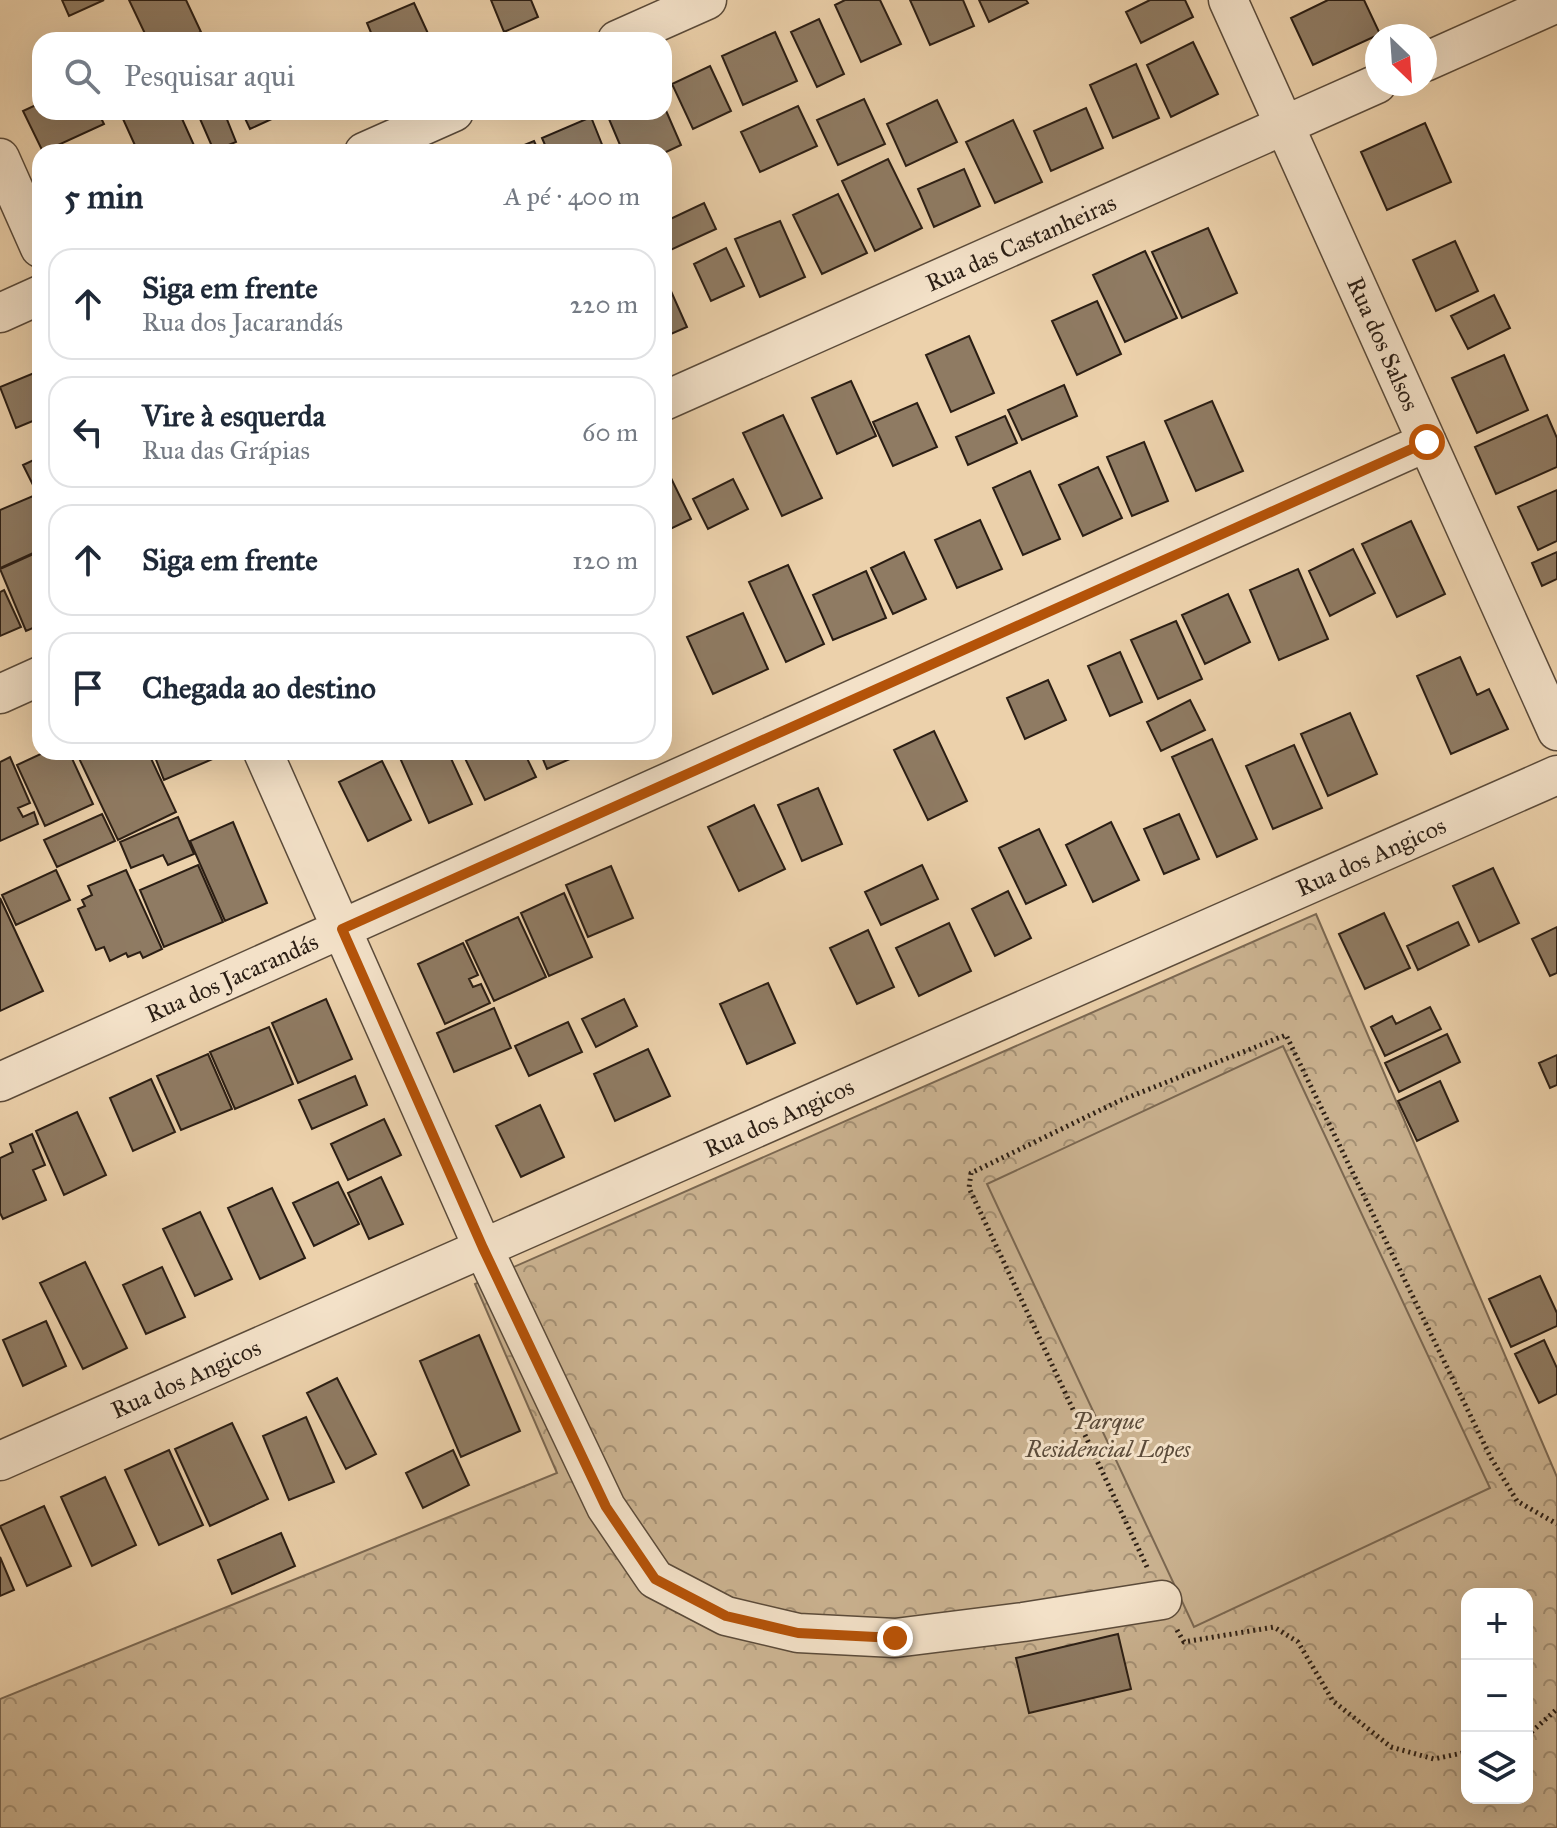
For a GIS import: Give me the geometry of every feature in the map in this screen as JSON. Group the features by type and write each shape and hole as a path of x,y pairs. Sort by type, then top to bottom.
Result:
{"street":[{"path":"635,32 707,0"},
{"name":"Rua dos Salsos","path":"1228,0 1557,731"},
{"path":"1437,56 1557,3"},
{"name":"Rua das Castanheiras","path":"672,397 1365,90"},
{"path":"382,144 436,120"},
{"path":"0,158 32,230"},
{"path":"0,313 32,299"},
{"name":"Rua dos Jacarandás","path":"0,1082 1427,442"},
{"path":"0,694 32,680"},
{"path":"267,760 483,1248 606,1507 655,1579 726,1616 798,1633 895,1638 1162,1600"},
{"name":"Rua dos Angicos","path":"0,1461 1557,775"}],"path":[{"path":"1461,1753 1434,1759 1391,1747 1333,1701 1298,1642 1274,1627 1184,1642 969,1188 971,1173 1119,1101 1286,1035 1491,1458 1517,1501 1557,1524"},
{"path":"1531,1732 1557,1709"}],"green space":[{"name":"Parque Residencial Lopes","path":"1316,914 1557,1477 1557,1828 0,1828 0,1699 557,1473 475,1284"},
{"path":"1283,1046 1490,1488 1194,1627 987,1184"}],"building":[{"path":"62,0 104,0 69,16"},
{"path":"129,0 186,0 201,32 144,32"},
{"path":"491,0 531,0 538,17 504,32"},
{"path":"845,0 880,0 901,44 861,62 835,5"},
{"path":"910,0 963,0 974,26 930,45"},
{"path":"979,0 1026,0 1028,3 989,22"},
{"path":"1150,0 1185,0 1193,17 1141,43 1126,12"},
{"path":"1328,0 1364,0 1375,24 1365,24 1365,41 1313,65 1291,18"},
{"path":"414,3 427,32 371,32 367,23"},
{"path":"819,19 844,74 817,87 791,32"},
{"path":"775,32 797,81 743,105 722,56"},
{"path":"1193,42 1218,94 1171,117 1147,65"},
{"path":"1136,64 1159,118 1113,138 1090,85"},
{"path":"710,66 731,111 693,129 672,84"},
{"path":"864,99 885,144 838,165 817,120"},
{"path":"937,100 957,142 906,166 887,124"},
{"path":"798,106 817,146 760,172 741,132"},
{"path":"32,107 32,120 102,120 104,124 60,144 39,144 23,111"},
{"path":"1086,108 1103,148 1051,171 1034,131"},
{"path":"123,120 183,120 193,144 134,144"},
{"path":"200,120 227,120 236,142 211,144"},
{"path":"246,120 270,120 250,129"},
{"path":"584,120 592,120 602,144 545,144 542,138"},
{"path":"609,120 670,120 681,145 672,149 672,144 620,144"},
{"path":"1013,120 1042,182 995,203 966,142"},
{"path":"1425,123 1451,182 1387,210 1361,152"},
{"path":"888,159 922,228 875,251 842,181"},
{"path":"964,169 980,206 934,227 918,189"},
{"path":"838,194 867,253 822,274 793,215"},
{"path":"704,203 716,229 672,249 672,218"},
{"path":"780,221 805,277 760,297 735,239"},
{"path":"1208,228 1237,293 1182,318 1152,252"},
{"path":"1455,241 1478,291 1436,311 1413,260"},
{"path":"726,248 744,286 711,301 694,264"},
{"path":"1145,251 1177,318 1125,342 1093,275"},
{"path":"672,293 687,327 672,334"},
{"path":"1494,295 1510,328 1468,349 1451,316"},
{"path":"1097,301 1121,354 1077,375 1052,321"},
{"path":"969,336 994,393 951,412 926,355"},
{"path":"1504,355 1528,410 1477,433 1452,378"},
{"path":"32,374 32,421 16,428 0,387"},
{"path":"851,381 876,436 837,454 812,398"},
{"path":"1064,385 1077,416 1022,440 1008,410"},
{"path":"1212,401 1243,471 1196,491 1165,421"},
{"path":"917,403 937,447 893,466 873,422"},
{"path":"783,415 822,498 782,516 743,433"},
{"path":"1547,415 1557,438 1557,467 1496,494 1475,447"},
{"path":"1005,416 1017,443 968,465 956,437"},
{"path":"1144,442 1168,501 1132,516 1107,457"},
{"path":"32,461 32,483 23,465"},
{"path":"1098,467 1122,518 1083,536 1059,485"},
{"path":"1030,471 1060,539 1023,555 993,488"},
{"path":"733,479 748,509 708,529 693,499"},
{"path":"672,480 691,519 672,528"},
{"path":"1557,490 1557,541 1538,550 1518,507"},
{"path":"32,496 32,554 0,568 0,510"},
{"path":"980,520 1002,569 957,588 935,540"},
{"path":"1411,521 1445,594 1397,617 1362,544"},
{"path":"1353,549 1375,593 1330,616 1309,571"},
{"path":"904,552 926,599 893,614 871,568"},
{"path":"1557,552 1557,579 1542,586 1532,563"},
{"path":"32,555 32,628 26,631 0,569"},
{"path":"788,565 824,644 786,662 749,582"},
{"path":"1298,569 1328,639 1279,660 1250,590"},
{"path":"866,571 886,618 833,640 813,595"},
{"path":"4,590 21,627 0,636 0,592"},
{"path":"1228,594 1250,642 1205,664 1182,615"},
{"path":"743,613 768,669 713,694 687,637"},
{"path":"1176,621 1202,679 1158,699 1131,640"},
{"path":"1120,652 1142,702 1110,716 1088,666"},
{"path":"1460,657 1477,695 1489,689 1508,729 1451,754 1417,676"},
{"path":"1048,680 1066,720 1025,739 1007,698"},
{"path":"1190,700 1205,730 1161,751 1147,722"},
{"path":"1350,713 1377,774 1328,796 1301,734"},
{"path":"934,731 967,801 928,820 894,750"},
{"path":"1212,739 1257,839 1217,857 1172,757"},
{"path":"1294,745 1322,808 1273,829 1246,766"},
{"path":"10,757 30,803 18,808 23,817 34,812 38,824 0,841 0,762"},
{"path":"32,758 73,760 93,804 45,826 17,765"},
{"path":"80,760 152,760 176,812 118,840"},
{"path":"156,760 210,760 164,780"},
{"path":"401,760 452,760 472,804 429,823"},
{"path":"466,760 528,760 536,777 485,800"},
{"path":"543,760 568,760 547,769"},
{"path":"382,761 411,820 368,841 339,782"},
{"path":"818,788 842,844 802,861 778,805"},
{"path":"754,805 785,869 739,891 708,827"},
{"path":"102,814 115,841 57,867 44,840"},
{"path":"1179,814 1199,859 1164,874 1144,829"},
{"path":"178,817 194,854 168,865 163,855 131,868 120,842"},
{"path":"233,822 267,903 225,921 190,841"},
{"path":"1111,822 1139,880 1093,902 1066,845"},
{"path":"1039,829 1066,885 1026,904 999,848"},
{"path":"198,865 223,922 164,947 140,890"},
{"path":"922,865 938,899 881,925 865,892"},
{"path":"611,866 633,918 588,937 566,885"},
{"path":"1493,868 1519,923 1479,942 1453,886"},
{"path":"56,870 70,900 16,925 2,895"},
{"path":"126,870 162,949 143,958 140,952 128,957 126,953 110,961 104,947 96,950 78,909 85,906 82,900 92,895 88,886"},
{"path":"1008,891 1031,938 995,956 972,909"},
{"path":"564,893 592,957 549,976 521,913"},
{"path":"0,898 43,991 0,1011"},
{"path":"1384,913 1410,968 1365,989 1339,934"},
{"path":"518,917 546,977 494,1001 466,941"},
{"path":"1458,922 1469,945 1418,970 1407,946"},
{"path":"949,923 971,971 919,996 896,948"},
{"path":"1557,927 1557,973 1550,976 1532,939"},
{"path":"868,930 894,987 857,1004 830,948"},
{"path":"463,943 478,975 469,979 473,987 481,984 490,1003 445,1024 418,964"},
{"path":"768,983 795,1043 747,1064 720,1004"},
{"path":"326,999 352,1059 298,1083 272,1023"},
{"path":"624,999 637,1026 596,1047 582,1019"},
{"path":"1430,1007 1441,1029 1385,1056 1371,1027 1392,1016 1396,1024"},
{"path":"494,1008 511,1048 454,1072 437,1033"},
{"path":"568,1022 582,1052 529,1076 515,1046"},
{"path":"269,1027 293,1084 235,1109 210,1052"},
{"path":"1447,1034 1460,1062 1399,1092 1385,1063"},
{"path":"648,1049 670,1096 615,1121 594,1074"},
{"path":"208,1054 232,1109 181,1130 157,1076"},
{"path":"1557,1055 1557,1085 1550,1088 1539,1063"},
{"path":"355,1076 367,1105 312,1129 299,1100"},
{"path":"151,1079 175,1132 133,1151 110,1098"},
{"path":"1440,1081 1458,1121 1417,1141 1398,1101"},
{"path":"540,1105 564,1157 521,1177 496,1126"},
{"path":"77,1112 106,1175 64,1195 36,1131"},
{"path":"384,1119 401,1155 348,1180 331,1144"},
{"path":"32,1134 45,1165 33,1170 46,1200 3,1219 0,1213 0,1158 13,1152 10,1144"},
{"path":"381,1177 403,1224 369,1239 348,1193"},
{"path":"338,1182 359,1224 314,1246 293,1203"},
{"path":"272,1188 305,1258 260,1279 228,1208"},
{"path":"200,1212 232,1279 195,1296 163,1229"},
{"path":"85,1262 127,1348 83,1369 40,1283"},
{"path":"162,1267 185,1317 146,1334 123,1285"},
{"path":"1540,1276 1557,1313 1557,1326 1511,1347 1489,1299"},
{"path":"46,1321 66,1366 23,1386 3,1340"},
{"path":"479,1335 520,1431 461,1457 420,1361"},
{"path":"1544,1340 1557,1368 1557,1394 1539,1403 1515,1354"},
{"path":"337,1378 376,1454 346,1469 307,1393"},
{"path":"306,1417 334,1482 289,1500 263,1436"},
{"path":"232,1423 268,1499 210,1526 175,1449"},
{"path":"169,1450 203,1525 159,1545 125,1470"},
{"path":"453,1450 469,1485 423,1508 406,1473"},
{"path":"105,1477 136,1545 92,1566 61,1497"},
{"path":"44,1506 71,1566 27,1586 0,1526"},
{"path":"281,1533 295,1566 232,1594 218,1560"},
{"path":"0,1557 14,1590 0,1596"},
{"path":"1118,1634 1131,1689 1029,1713 1016,1658"}],"route":[{"path":"895,1638 798,1633 726,1616 655,1579 606,1507 483,1248 342,929 1427,442"}]}
